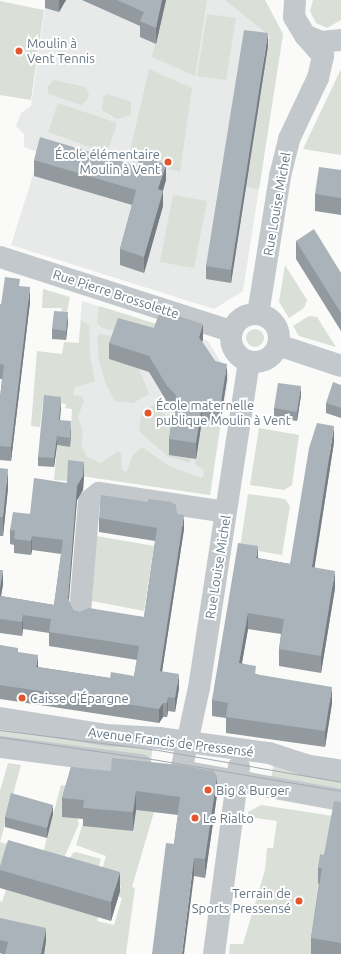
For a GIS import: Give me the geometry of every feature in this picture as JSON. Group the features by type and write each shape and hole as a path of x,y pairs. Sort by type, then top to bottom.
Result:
{"street":[{"path":"292,2 294,17 305,35 321,42 341,40"},
{"name":"Rue Louise Michel","path":"258,314 280,176 289,138 318,78 323,56 305,35"},
{"name":"Rue Pierre Brossolette","path":"0,257 231,331"},
{"path":"258,314 273,321 278,332 278,345 267,359 249,362 234,350 231,331 242,317 258,314"},
{"path":"278,345 341,366"},
{"name":"Rue Louise Michel","path":"181,771 186,742 198,693 249,362"},
{"path":"80,613 90,501 99,493 226,512"},
{"name":"Avenue Francis de Pressensé","path":"0,718 106,735 186,742 269,754 305,765 341,771"},
{"name":"Avenue Francis de Pressensé","path":"0,747 181,771 341,800"},
{"path":"214,954 241,751"}],"shaded area":[{"name":"École élémentaire Moulin à Vent","path":"46,0 265,0 283,34 243,291 214,309 11,245 40,153 24,147 24,134 16,126 21,113 31,106"},
{"path":"166,0 207,0 195,76 152,57"},
{"path":"225,0 265,0 283,34 259,189 246,187 270,36"},
{"path":"313,0 341,0 341,20 327,28 316,23 310,11"},
{"name":"Moulin à Vent Tennis","path":"0,1 44,10 31,100 0,95"},
{"path":"207,14 236,18 226,80 197,76"},
{"path":"149,69 192,88 180,172 129,156"},
{"path":"341,69 341,155 303,149"},
{"path":"54,80 85,87 89,94 87,100 81,105 49,94 47,87"},
{"path":"108,94 131,102 131,115 117,119 102,110 103,97"},
{"path":"58,103 117,123 107,153 48,132"},
{"path":"173,195 207,201 194,268 160,262"},
{"path":"285,265 307,300 304,308 289,318 279,302"},
{"path":"43,289 70,297 65,322 60,321 62,308 42,308"},
{"name":"École maternelle publique Moulin à Vent","path":"82,301 208,341 229,375 210,495 68,474"},
{"path":"99,306 160,325 154,344 101,327 97,323"},
{"path":"309,316 317,317 336,347 299,336 293,326"},
{"path":"81,320 89,325 90,355 95,381 75,387 74,395 81,396 84,400 78,417 83,432 81,445 87,457 101,463 118,451 121,454 122,470 127,472 132,456 142,447 169,466 201,478 204,475 204,470 195,464 202,420 220,423 210,495 69,474 68,481 54,480 57,445 70,447 72,409 65,408 66,404 43,402 40,427 31,426 37,351 62,354 64,342 79,343"},
{"path":"251,329 259,329 264,334 262,345 259,347 251,347 246,342 246,334"},
{"path":"100,334 116,337 109,359 139,369 149,394 133,403 115,401 106,385 99,361 97,337"},
{"path":"154,404 174,424 191,458 190,463 167,456 139,431 141,416"},
{"path":"259,428 299,435 292,485 284,490 250,485"},
{"path":"248,494 285,499 290,506 282,555 240,548"},
{"path":"96,536 154,546 144,611 92,601"},
{"path":"0,724 153,740 151,762 0,741"},
{"path":"274,762 341,778 341,795 270,783"},
{"path":"8,763 21,765 0,842 0,791"},
{"path":"61,785 67,786 62,801 63,814 60,815 77,818 79,824 63,860 0,880 0,842 43,853"},
{"name":"Terrain de Sports Pressensé","path":"261,805 333,816 341,954 229,954 230,944 243,944 265,870 267,848 273,848 277,821 248,817 248,812"},
{"path":"136,810 154,812 132,887 135,888 126,954 44,954 46,941 0,932 0,901 2,902 6,890 98,917 97,921 114,925 122,898 118,896 121,886 110,884 99,879 106,856 76,845 83,823 133,831"},
{"path":"76,852 101,859 96,878 62,869 73,853"}],"building":[{"path":"117,0 162,0 156,28 140,21 144,12"},
{"path":"244,30 268,33 231,270 206,266"},
{"path":"40,137 137,166 140,156 166,164 158,189 163,191 144,257 120,249 136,190 34,160"},
{"path":"319,167 341,170 341,198 315,194"},
{"path":"314,229 341,273 341,313 296,241"},
{"path":"5,277 20,279 19,286 30,287 11,447 0,446 0,398 4,365 0,364 0,304 1,305"},
{"path":"160,310 203,324 199,337 215,361 227,364 220,408 202,405 196,443 169,439 176,395 167,386 149,356 109,343 118,318 154,328"},
{"path":"54,311 68,312 66,331 52,329"},
{"path":"333,382 341,385 341,408 326,403"},
{"path":"278,383 301,386 297,412 274,408"},
{"path":"44,395 61,397 59,420 71,421 70,438 57,436 54,458 38,457"},
{"path":"317,423 334,426 312,567 335,571 321,656 279,649 284,619 248,613 239,663 256,666 255,674 332,687 325,731 226,717 228,703 212,700 238,543 258,546 256,558 290,564 309,448"},
{"path":"68,460 84,462 83,476 77,486 68,598 73,610 79,612 89,608 144,617 157,528 99,518 101,495 148,502 148,499 171,502 176,505 177,514 184,515 160,671 179,674 175,698 168,697 167,703 163,703 159,709 0,685 0,645 18,648 18,652 38,655 36,667 110,678 111,672 134,676 139,646 49,632 51,619 23,615 22,622 0,619 0,596 54,605 63,540 32,536 31,541 14,539 15,531 10,530 13,512 30,514 34,478 67,483"},
{"path":"0,468 8,469 3,517 0,517"},
{"path":"0,570 3,570 0,588"},
{"path":"112,758 179,765 213,771 217,776 205,859 194,858 182,954 152,954 166,843 174,844 180,797 136,791 133,812 83,808 84,800 62,798 71,767 111,771"},
{"path":"11,793 53,805 47,828 5,817"},
{"path":"334,801 341,802 341,943 311,938 322,868 318,868 320,854 324,855"},
{"path":"8,840 120,872 111,902 0,870"},
{"path":"0,918 46,928 41,954 5,954 8,942 0,940"}],"tram line":[{"path":"0,730 158,750 341,782"},
{"path":"0,737 158,760 341,791"}],"place":[{"name":"Moulin à Vent Tennis","path":"19,51"},
{"name":"École élémentaire Moulin à Vent","path":"168,162"},
{"name":"École maternelle publique Moulin à Vent","path":"148,413"},
{"name":"Caisse d'Épargne","path":"22,698"},
{"name":"Big & Burger","path":"208,790"},
{"name":"Le Rialto","path":"195,818"},
{"name":"Terrain de Sports Pressensé","path":"299,901"}]}
